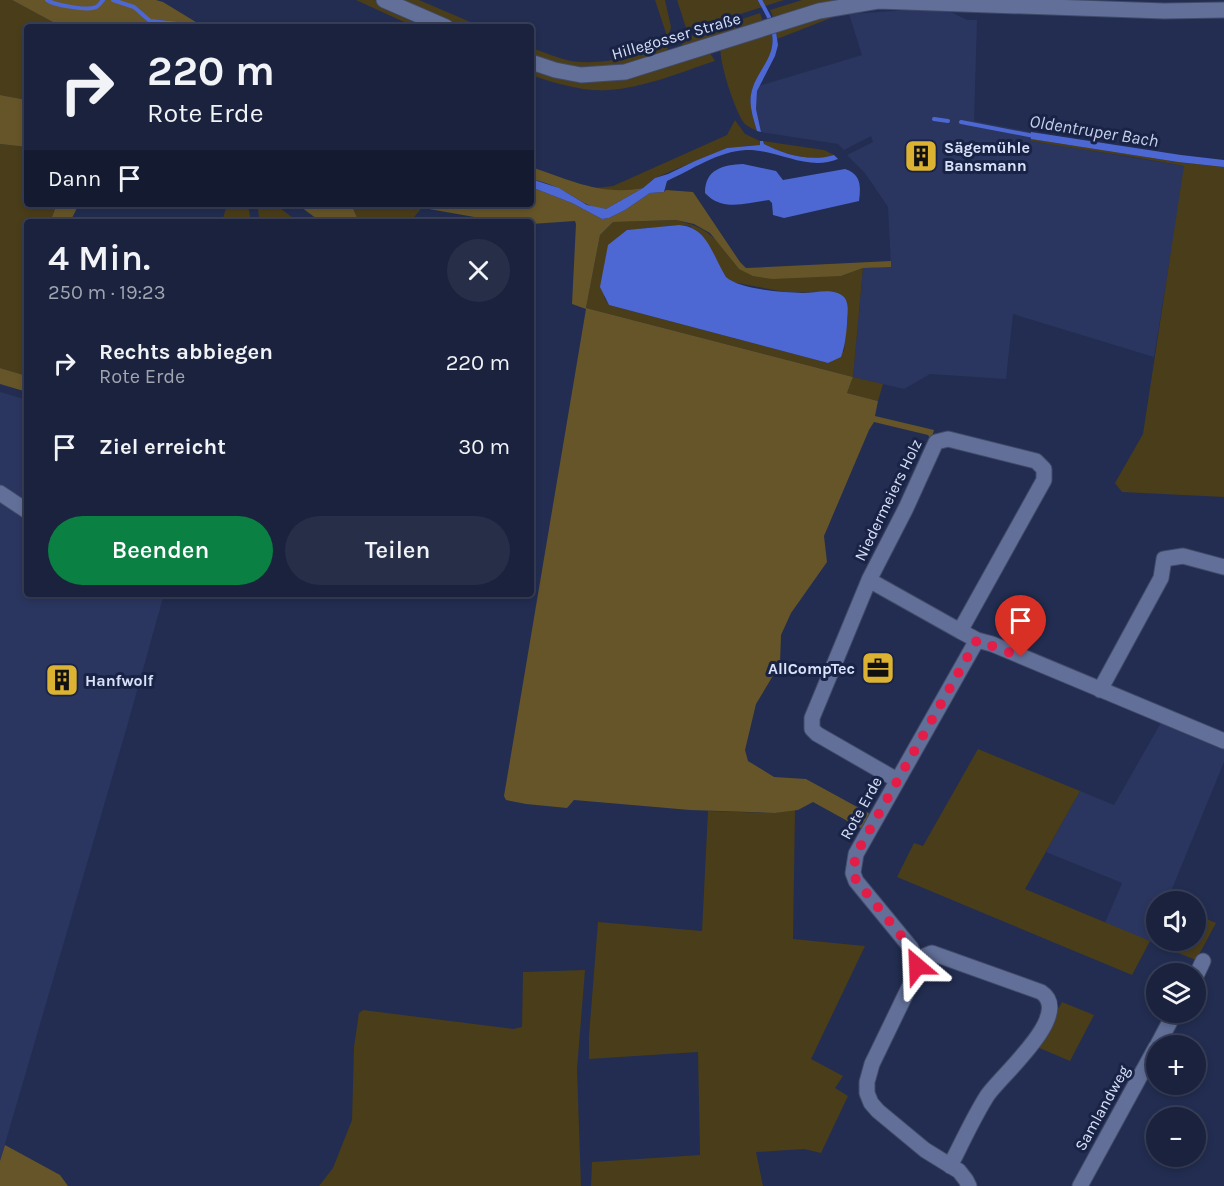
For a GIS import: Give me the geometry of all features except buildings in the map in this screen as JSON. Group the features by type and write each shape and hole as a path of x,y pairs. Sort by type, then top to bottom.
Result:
{"street":[{"path":"384,0 439,24"},
{"name":"Hillegosser Straße","path":"534,63 581,75 625,72 819,11 863,1 1164,11 1224,10"},
{"name":"Niedermeiers Holz","path":"869,579 960,631 1044,480 1044,469 1036,461 993,450 948,440 936,442 906,508 869,579 811,724 814,733 897,780"},
{"path":"0,493 24,509"},
{"path":"1100,690 1161,578 1164,559 1183,556 1224,567"},
{"path":"960,631 1224,741"},
{"name":"Rote Erde","path":"917,959 911,948 862,889 853,873 856,854 977,640"},
{"path":"950,1166 987,1095 1027,1053 1048,1017 1050,1002 1041,992 932,953 917,959 915,975 872,1064 867,1082 867,1093 871,1103 878,1111 925,1150 962,1174 969,1186"},
{"name":"Samlandweg","path":"1080,1186 1146,1066"}],"shaded area":[{"path":"0,0 12,0 56,24 24,24 24,99 0,95"},
{"path":"12,0 156,0 199,24 56,24"},
{"path":"356,0 374,0 426,24 408,24"},
{"path":"399,0 419,0 475,24 455,24"},
{"path":"655,0 665,0 671,27 668,39"},
{"path":"677,0 784,0 687,31"},
{"path":"802,0 837,0 774,19 770,10"},
{"path":"909,10 951,12 967,20 977,20 974,121 1031,132 1031,141 1185,166 1154,357 1013,314 1006,379 930,374 904,389 853,377 863,268 891,266 888,207 865,173 847,155 873,142 871,136 844,150 838,144 761,132 756,109 757,91 759,86 862,55 849,14"},
{"path":"844,12 849,14 836,16 777,39 776,33 772,34 772,50 751,95 751,110 757,131 745,124 728,86 721,46 815,17"},
{"path":"760,13 763,22 683,47 680,40"},
{"path":"667,44 668,53 610,69 581,69 534,57 534,49 571,61 583,62 608,61 632,56"},
{"path":"710,53 715,61 662,79 622,89 598,90 559,84 534,76 534,69 562,78"},
{"path":"0,95 24,99 24,147 0,144"},
{"path":"735,120 745,134 760,141 761,145 727,148 655,178 643,188 624,192 595,188 613,186 727,135"},
{"path":"1031,139 1224,167 1224,497 1122,492 1115,483 1143,434 1184,166 1031,141"},
{"path":"763,141 824,150 834,155 816,158 798,156 772,148"},
{"path":"0,144 24,147 24,207 56,207 51,219 24,219 24,375 0,368"},
{"path":"534,168 599,188 628,190 643,188 606,209 587,204 534,180"},
{"path":"534,188 572,203 602,219 625,210 650,193 666,190 693,192 746,268 891,261 891,267 863,268 841,276 772,279 753,276 739,269 710,233 694,224 676,220 613,222 600,235 586,308 853,377 847,393 878,401 875,416 934,430 931,440 928,435 874,422 869,430 824,536 827,562 791,613 781,635 780,664 756,704 745,750 748,761 774,777 806,779 870,814 862,829 813,802 798,810 775,813 690,810 574,800 567,808 506,800 504,796 586,309 572,304 576,224 575,221 534,224 534,219 486,219 423,208 534,207"},
{"path":"56,207 78,207 72,219 51,219"},
{"path":"226,207 248,207 250,219 223,219"},
{"path":"258,207 279,207 294,219 260,219"},
{"path":"301,207 352,207 358,219 317,219"},
{"path":"352,207 422,207 412,219 358,219"},
{"path":"676,220 688,223 713,237 739,269 841,276 863,268 853,377 586,308 600,235 613,222","holes":["690,226 726,277 732,282 785,292 837,293 848,311 844,351 828,363 609,305 604,297 627,230"]},
{"path":"0,368 24,375 24,391 0,384"},
{"path":"853,377 883,384 878,401 847,393"},
{"path":"0,392 24,399 24,597 163,597 0,1161"},
{"path":"1162,721 1224,747 1224,762 1171,891 1146,891 1146,940 1105,923 1122,883 1046,852 1080,791 1114,805"},
{"path":"978,749 1080,791 1025,889 1146,939 1146,949 1132,975 897,877 914,843 923,846"},
{"path":"795,810 793,939 865,946 811,1059 843,1076 835,1088 848,1096 821,1153 804,1149 756,1152 763,1186 591,1186 592,1162 700,1155 698,1052 589,1059 598,922 702,931 708,811 775,813"},
{"path":"1206,918 1216,923 1206,942"},
{"path":"1173,951 1201,951 1196,960"},
{"path":"585,970 577,1069 581,1186 319,1186 333,1168 352,1120 354,1047 359,1013 363,1010 513,1029 522,1027 523,972"},
{"path":"1062,1002 1094,1015 1070,1061 1037,1047"},
{"path":"5,1145 60,1175 68,1186 0,1186 0,1161"}],"water":[{"path":"776,32 778,45 775,56 757,91 756,109 761,132 757,131 754,121 751,95 769,56 773,42 772,34"},
{"path":"1031,132 1224,160 1224,167 1031,139"},
{"path":"760,141 763,141 764,144 798,156 816,158 834,155 838,159 815,163 758,151 736,151 705,162 667,181 664,192 650,193 625,210 602,219 572,203 534,188 534,180 559,188 587,205 606,209 643,188 655,178 695,161 727,148 760,145"},
{"path":"743,164 776,171 783,180 845,169 854,174 859,181 859,201 784,218 773,215 772,203 769,200 735,205 719,203 705,193 708,178 716,170"},
{"path":"679,225 697,231 708,244 726,277 741,285 784,292 830,291 844,297 848,314 841,357 828,363 609,305 600,287 608,245 627,230"}],"waterway":[{"name":"Oldentruper Bach","path":"47,0 79,8 92,8 103,0"},
{"name":"Oldentruper Bach","path":"113,0 134,7 150,21 177,24"},
{"path":"760,0 769,17"},
{"name":"Oldentruper Bach","path":"934,119 948,121"},
{"name":"Oldentruper Bach","path":"961,122 1034,136"}],"place":[{"name":"Sägemühle Bansmann","path":"921,156"},
{"name":"AllCompTec","path":"878,668"},
{"name":"Hanfwolf","path":"62,680"}],"route":[{"path":"917,966 917,959 911,948 856,880 853,873 853,862 977,640 1021,657"}]}
